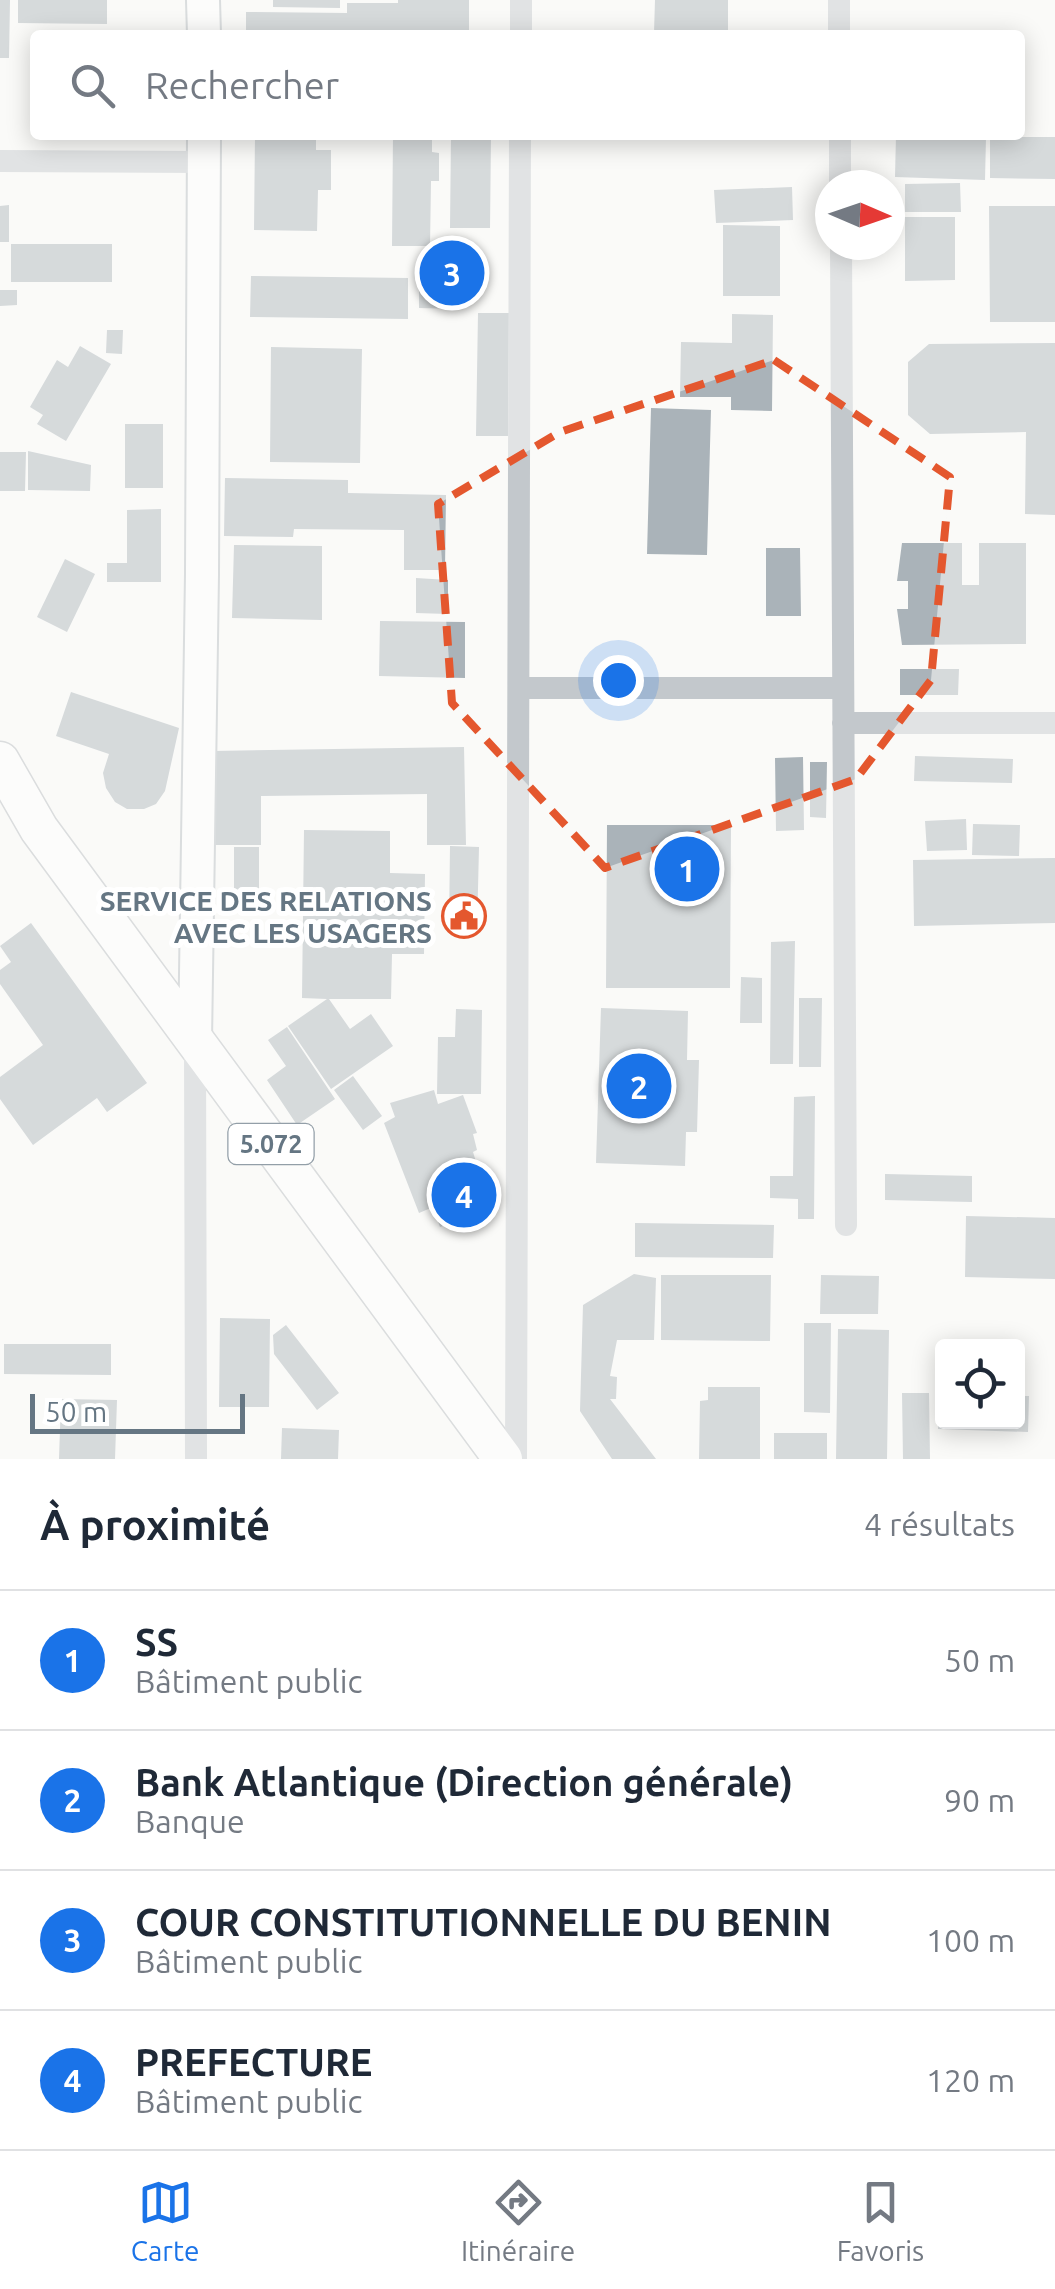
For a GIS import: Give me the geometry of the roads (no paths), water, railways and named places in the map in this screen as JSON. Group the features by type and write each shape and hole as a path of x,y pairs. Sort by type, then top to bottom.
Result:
{"main road":[{"path":"0,761 38,829"},
{"path":"0,789 38,829"},
{"name":"5.072","path":"38,829 504,1459"}],"street":[{"path":"203,0 204,30"},
{"path":"520,0 520,30"},
{"path":"839,0 840,30"},
{"path":"516,1459 520,140"},
{"path":"840,140 840,170"},
{"path":"0,161 204,148 195,1041 196,1459"},
{"path":"841,260 846,1225"},
{"path":"518,688 843,688"},
{"path":"842,723 1055,723"}],"place":[{"name":"COUR CONSTITUTIONNELLE DU BENIN","path":"452,273"},
{"name":"SS","path":"687,869"},
{"name":"SERVICE DES RELATIONS AVEC LES USAGERS","path":"464,916"},
{"name":"Bank Atlantique (Direction générale)","path":"639,1086"},
{"name":"PREFECTURE","path":"464,1195"}]}
